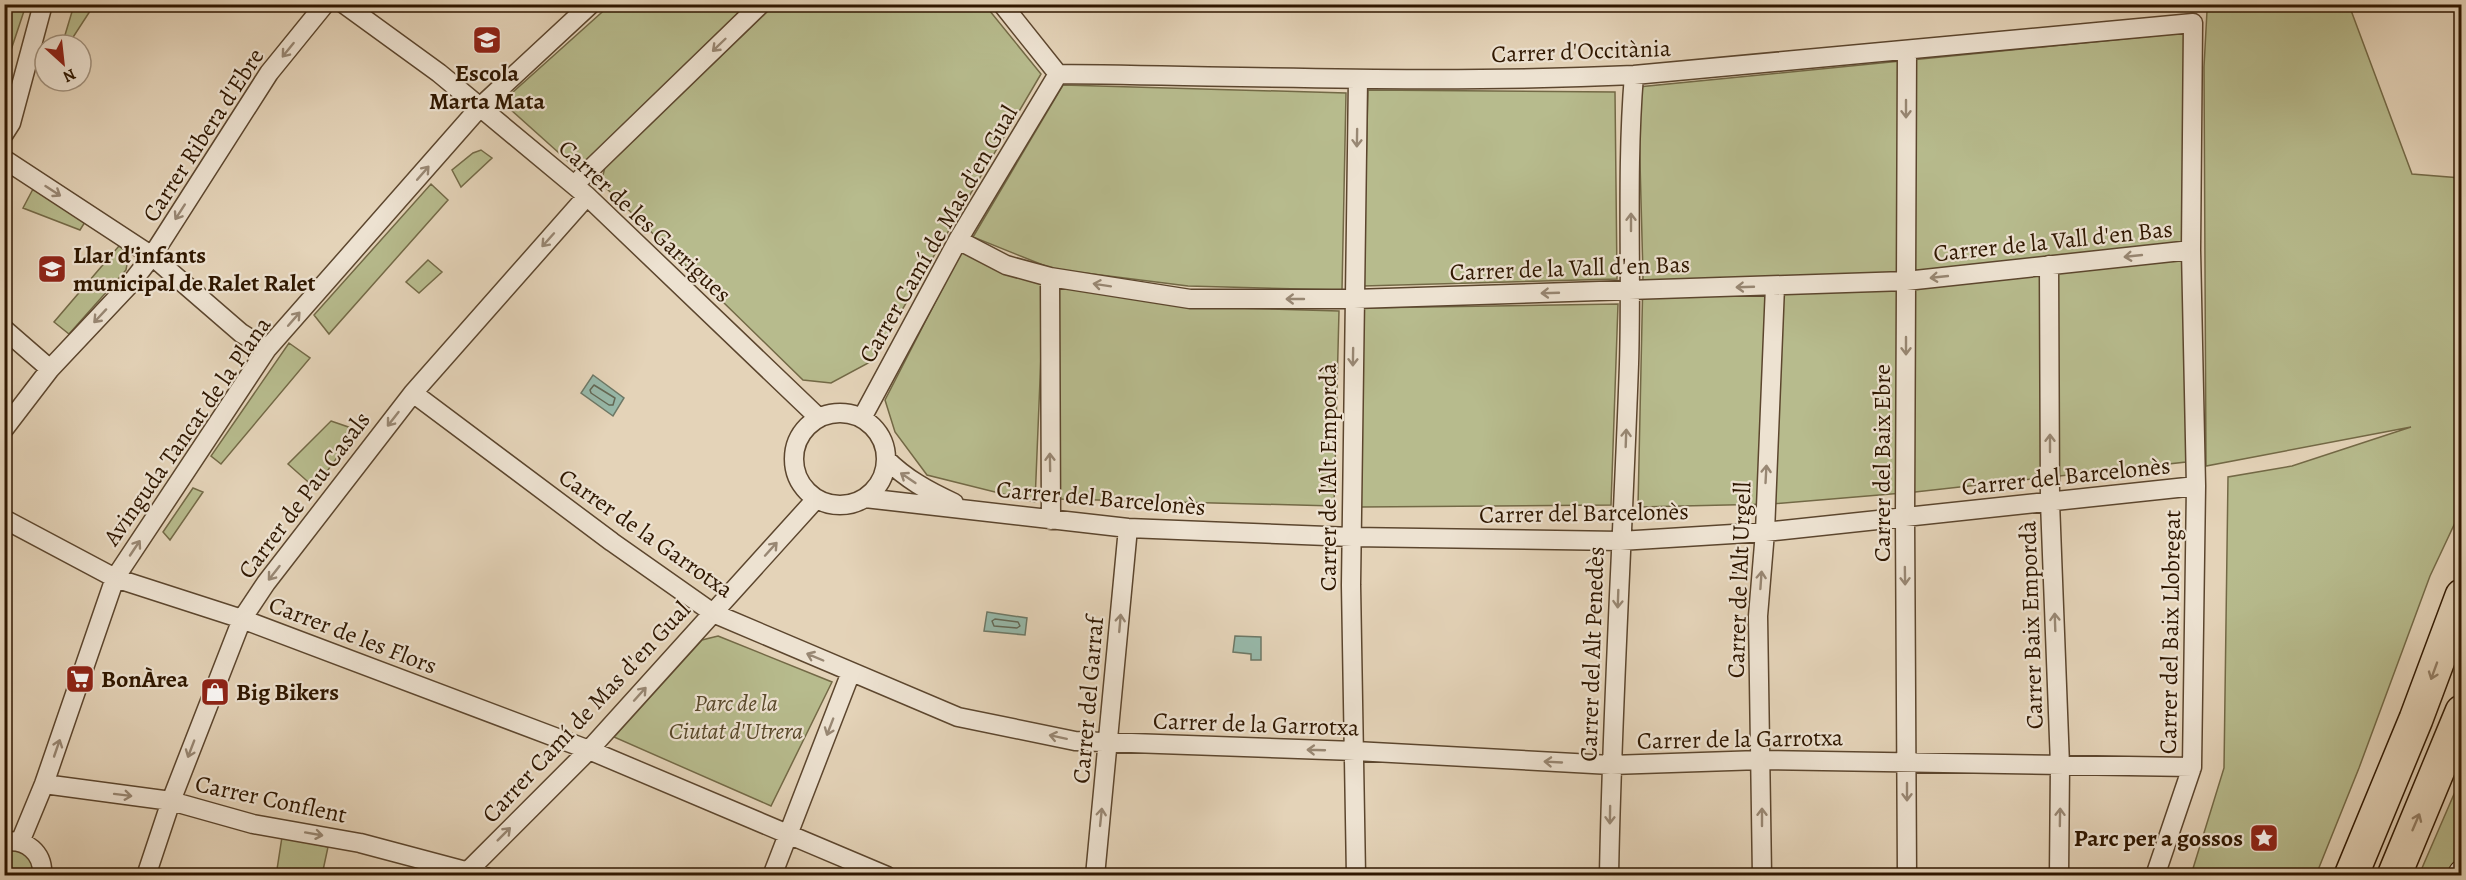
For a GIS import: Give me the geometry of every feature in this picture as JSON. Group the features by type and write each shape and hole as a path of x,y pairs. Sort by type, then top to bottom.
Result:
{"highway":[{"path":"2351,876 2416,719 2462,596"},
{"path":"2394,876 2462,712"}],"street":[{"path":"4,134 11,123 43,4"},
{"name":"Carrer Ribera d'Ebre","path":"4,429 50,369 131,283 152,256 269,73 325,4"},
{"name":"Carrer de les Garrigues","path":"344,4 439,73 581,191 819,418"},
{"name":"Avinguda Tancat de la Plana","path":"12,842 44,784 115,578 267,349 480,107 591,4"},
{"name":"Carrer de Pau Casals","path":"146,876 171,801 242,619 266,583 413,393 581,191 761,4"},
{"path":"1002,4 1058,74"},
{"name":"Carrer d'Occitània","path":"1058,74 1358,79 1543,79 1634,75 2193,23"},
{"name":"Carrer del Baix Llobregat","path":"2155,876 2192,767 2196,486 2191,250 2193,23"},
{"name":"Carrer del Baix Ebre","path":"1906,50 1907,876"},
{"name":"Carrer Camí de Mas d'en Gual","path":"862,418 958,240 1058,74"},
{"name":"Carrer del Alt Penedès","path":"1610,876 1611,765 1620,541 1625,497 1631,291 1630,120 1634,75"},
{"name":"Carrer de l'Alt Empordà","path":"1356,876 1352,537 1358,79"},
{"path":"4,159 152,256 241,333 267,349"},
{"name":"Carrer de la Vall d'en Bas","path":"958,240 1005,265 1050,277 1190,299 1354,299 1906,281 2191,250"},
{"name":"Carrer Baix Empordà","path":"2049,265 2050,501 2060,765 2059,876"},
{"path":"1050,277 1051,520"},
{"name":"Carrer de l'Alt Urgell","path":"1762,876 1758,616 1765,532 1775,285"},
{"path":"4,329 50,369"},
{"name":"Carrer de la Garrotxa","path":"413,393 612,542 713,613 958,717 1075,741 1355,751 1611,765 1761,760 2192,767"},
{"path":"841,413 862,418 879,435 886,459 880,481 865,498 853,504 840,506 816,499 803,488 795,474 793,457 797,441 806,427 819,418 841,413"},
{"name":"Carrer del Barcelonès","path":"886,459 901,474 930,492 972,510"},
{"name":"Carrer del Barcelonès","path":"865,498 1128,528 1352,537 1620,541 1765,532 2196,486"},
{"name":"Carrer Camí de Mas d'en Gual","path":"471,874 589,750 816,499"},
{"name":"Carrer de les Flors","path":"4,519 115,578 242,619 589,750 887,876"},
{"name":"Carrer del Garraf","path":"1095,876 1128,528"},
{"path":"772,876 851,672"},
{"name":"Carrer Conflent","path":"44,784 171,801 253,824 360,843 471,874"},
{"path":"12,842 28,845 39,857 42,876"}],"green space":[{"path":"4,5 26,5 11,50 5,44"},
{"path":"74,5 94,5 76,33 66,33"},
{"path":"610,5 746,5 578,170 502,102"},
{"path":"774,5 985,5 1041,74 872,361 831,383 803,380 601,183 605,167"},
{"path":"2157,5 2349,5 2412,174 2461,178 2461,510 2430,576 2359,768 2316,875 2191,875 2224,768 2228,477 2292,466 2411,427 2206,466 2204,67 2207,11"},
{"path":"2184,33 2186,462 1915,492 1771,504 1638,507 1643,275 1638,87"},
{"path":"1063,85 1346,93 1342,290 1188,286 1053,269 973,237"},
{"path":"1368,90 1615,92 1617,279 1363,286"},
{"path":"481,150 492,158 461,187 452,170 473,153"},
{"path":"431,184 448,200 329,334 314,315"},
{"path":"33,189 85,222 80,230 23,208"},
{"path":"119,246 129,254 126,270 69,334 54,322"},
{"path":"961,252 1044,282 1035,502 927,475 895,432 885,400"},
{"path":"428,260 442,272 419,293 406,282"},
{"path":"1058,286 1197,307 1339,311 1334,506 1059,499"},
{"path":"1618,304 1611,505 1361,507 1361,308"},
{"path":"289,343 310,358 221,464 211,456"},
{"path":"331,421 357,430 315,488 288,464"},
{"path":"193,488 203,492 170,540 163,532"},
{"name":"Parc de la Ciutat d'Utrera","path":"718,636 832,682 771,806 614,737 702,640"},
{"path":"2461,778 2461,875 2419,875"},
{"path":"282,837 328,847 322,875 276,876"},
{"path":"5,847 29,853 36,875 5,876"}],"water":[{"path":"593,375 624,398 613,416 581,393"},
{"path":"987,612 1027,618 1025,635 984,631"},
{"path":"1235,636 1261,637 1261,660 1251,660 1251,654 1233,652"}],"place":[{"name":"Escola Marta Mata","path":"487,40"},
{"name":"Llar d'infants municipal de Ralet Ralet","path":"52,269"},
{"name":"BonÀrea","path":"80,679"},
{"name":"Big Bikers","path":"215,692"},
{"name":"Parc per a gossos","path":"2264,838"}]}
